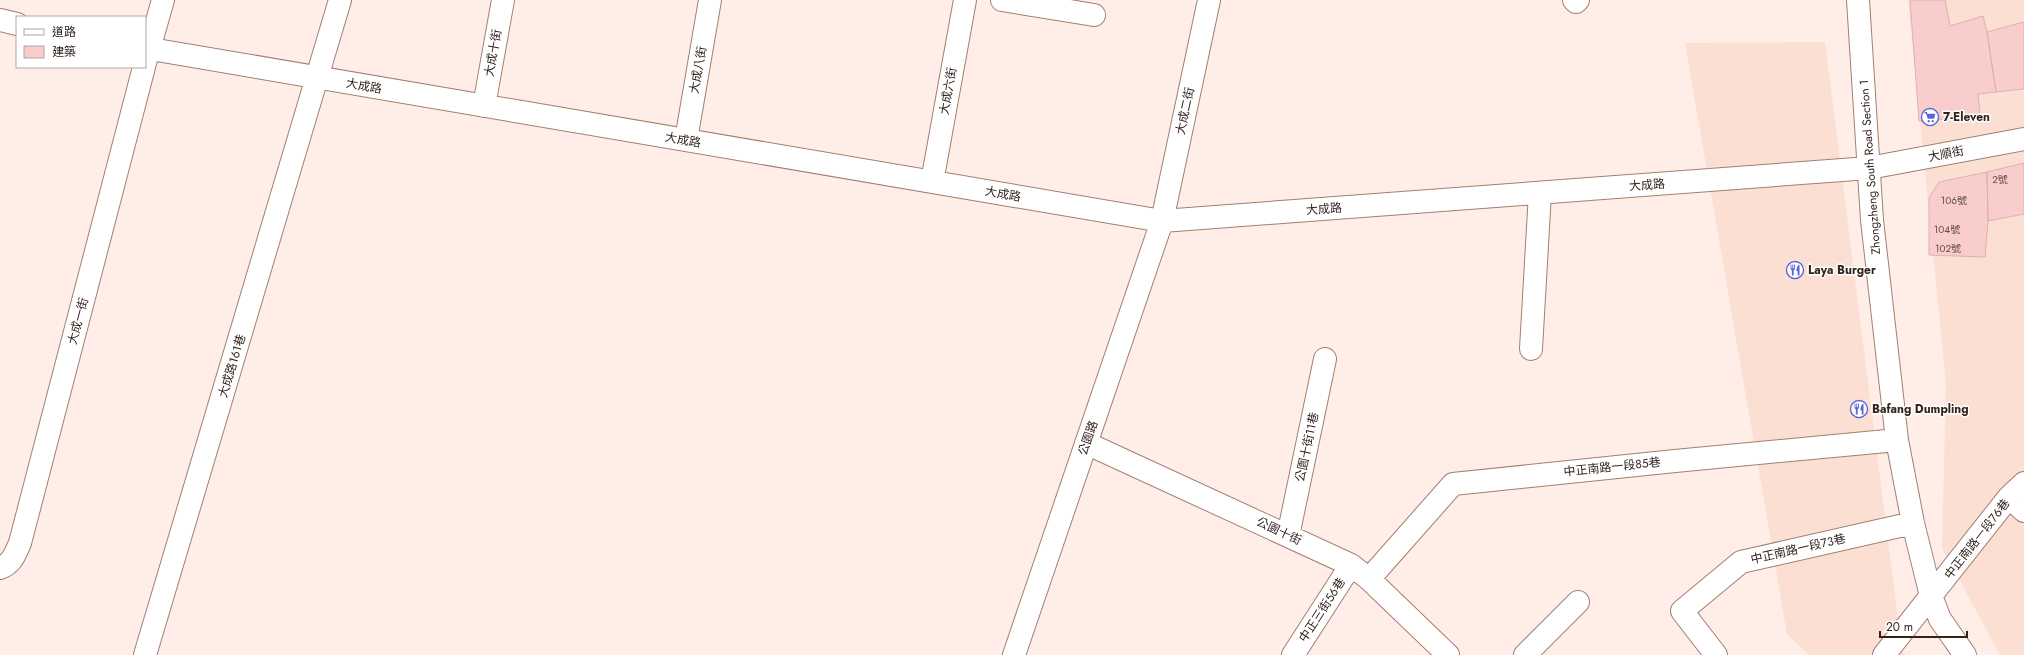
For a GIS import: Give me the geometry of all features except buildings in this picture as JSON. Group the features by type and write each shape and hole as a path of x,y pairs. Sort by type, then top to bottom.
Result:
{"street":[{"name":"大成一街","path":"146,57 163,0"},
{"name":"大成路161巷","path":"145,655 340,0"},
{"name":"大成十街","path":"484,106 503,0"},
{"name":"大成八街","path":"686,140 710,0"},
{"name":"大成六街","path":"932,182 965,0"},
{"path":"1002,0 1094,15"},
{"name":"大成二街","path":"1162,221 1209,0"},
{"path":"1574,0 1576,2 1578,0"},
{"name":"Zhongzheng South Road Section 1","path":"1858,0 1872,220 1897,440 1913,522 1931,596 1940,619 1965,655"},
{"path":"0,20 16,24"},
{"name":"大成路","path":"146,57 318,78 1162,221 1869,168"},
{"name":"大成一街","path":"0,568 7,566 14,557 20,543 143,68"},
{"name":"大順街","path":"1869,168 2024,139"},
{"path":"1531,349 1540,193"},
{"name":"公園路","path":"1014,655 1162,221"},
{"name":"公園十街11巷","path":"1288,536 1325,359"},
{"name":"中正南路一段85巷","path":"1369,579 1453,484 1675,460 1897,440"},
{"name":"公園十街","path":"1086,443 1351,565 1369,579 1448,655"},
{"name":"中正南路一段76巷","path":"1884,655 1931,596 2019,497"},
{"name":"中正南路一段73巷","path":"1716,655 1682,611 1741,562 1913,522"},
{"name":"中正三街56巷","path":"1293,655 1351,565"},
{"path":"1525,655 1578,602"}],"shaded area":[{"path":"1908,0 2024,0 2024,655 2000,655 1942,548 1946,383"},
{"path":"1825,42 1902,651 1905,655 1809,655 1787,634 1685,43"}],"place":[{"name":"7-Eleven","path":"1930,117"},
{"name":"Laya Burger","path":"1795,270"},
{"name":"Bafang Dumpling","path":"1859,409"}]}
